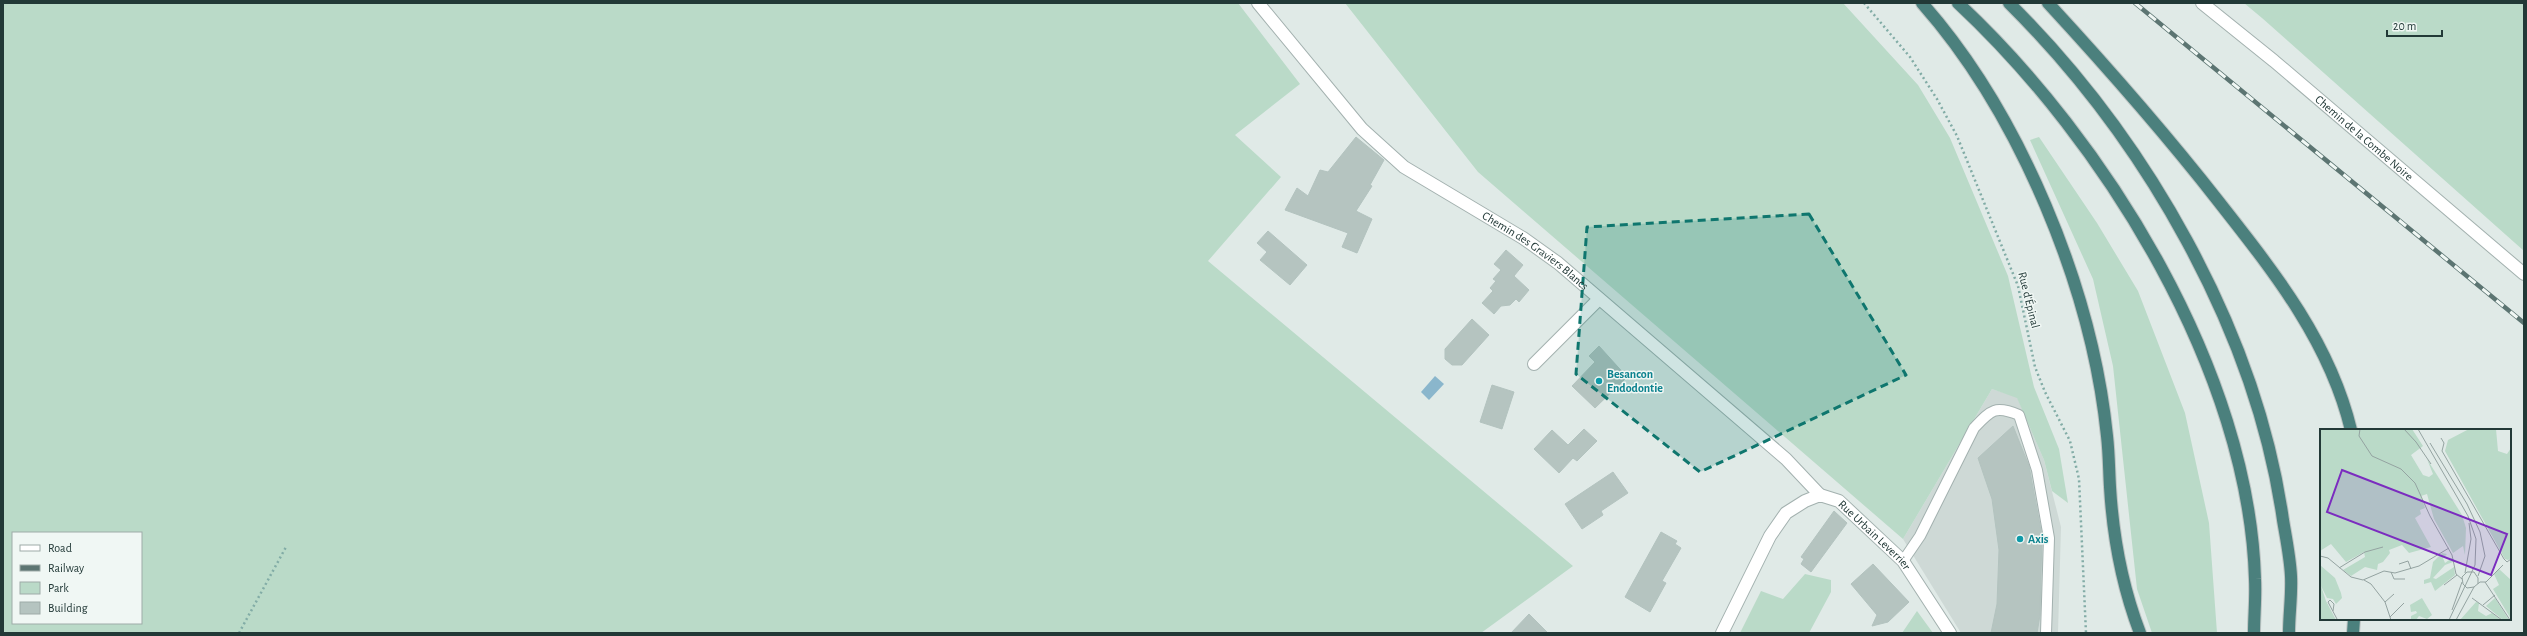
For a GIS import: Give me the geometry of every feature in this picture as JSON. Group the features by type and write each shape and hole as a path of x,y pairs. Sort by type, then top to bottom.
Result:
{"highway":[{"path":"1922,3 1967,62 1999,111 2037,185 2066,259 2084,317 2096,368 2107,436 2110,488 2122,577 2140,633"},
{"path":"1958,3 2034,84 2098,166 2136,225 2185,316 2223,410 2242,477 2255,579 2254,633"},
{"path":"2009,3 2085,90 2127,145 2166,206 2217,303 2256,399 2275,470 2291,576 2289,633"},
{"path":"2048,3 2147,113 2280,282 2310,329 2331,367 2350,429"},
{"path":"2353,633 2354,620"}],"street":[{"name":"Chemin des Graviers Blancs","path":"1258,3 1362,129 1404,167 1523,238 1558,263 1786,459 1820,495"},
{"name":"Chemin de la Combe Noire","path":"2202,3 2280,66 2524,274"},
{"path":"1534,364 1599,299"},
{"path":"1722,633 1770,536 1786,513 1805,501 1820,495"},
{"name":"Rue Urbain Leverrier","path":"1820,495 1838,501 1903,561 1950,633"}],"lane":[{"path":"1903,561 1920,536 1974,428 1987,414 2003,408 2019,414 2037,470 2049,538 2046,633"}],"path":[{"name":"Rue d'Épinal","path":"1864,3 1910,57 1937,99 1957,136 2018,286 2035,367 2045,392 2070,441 2079,479 2086,633"},
{"path":"238,633 286,547"}],"highlighted area":[{"path":"1809,214 1906,375 1700,472 1576,374 1587,227"}],"shaded area":[{"path":"1992,389 2017,397 2044,460 2061,527 2058,633 1961,633 1903,539"}],"green space":[{"path":"3,3 1238,3 1300,84 1235,135 1281,177 1208,261 1573,566 1481,633 3,633"},
{"path":"1345,3 1843,3 1918,85 1950,138 2008,276 2034,387 2059,449 2068,503 2052,491 2044,460 2017,398 1992,389 1903,539 1478,172"},
{"path":"2244,3 2524,3 2524,251 2262,18"},
{"path":"2039,137 2097,223 2138,291 2185,413 2209,523 2217,633 2152,633 2137,589 2113,366 2093,279 2030,140"},
{"path":"1805,574 1831,580 1831,592 1809,633 1740,633 1761,591 1783,599"},
{"path":"1917,611 1933,633 1902,633"}],"water":[{"path":"1435,376 1444,384 1429,400 1421,392"}],"building":[{"path":"1356,137 1384,160 1370,185 1372,186 1356,211 1372,219 1357,253 1342,247 1348,233 1285,210 1297,188 1308,196 1320,170 1328,172"},
{"path":"1268,231 1307,265 1290,285 1260,260 1267,252 1257,243"},
{"path":"1506,250 1523,265 1514,276 1529,290 1519,302 1516,299 1510,305 1501,306 1494,314 1482,303 1493,291 1490,288 1496,281 1493,279 1501,270 1494,264"},
{"path":"1472,319 1489,335 1462,365 1452,365 1445,359 1445,349"},
{"name":"Besancon Endodontie","path":"1599,346 1627,377 1595,408 1572,386 1595,362 1589,356"},
{"path":"1492,385 1514,392 1502,429 1480,422"},
{"name":"Axis","path":"2013,426 2029,466 2042,536 2040,615 2037,633 1991,633 1997,604 1999,550 1992,499 1978,458"},
{"path":"1584,429 1597,441 1577,461 1573,458 1559,473 1534,449 1552,430 1568,445"},
{"path":"1613,472 1628,493 1601,511 1603,515 1582,529 1565,504"},
{"path":"1834,511 1847,523 1811,572 1801,564 1804,559 1801,557"},
{"path":"1661,532 1677,541 1675,544 1681,548 1662,581 1666,583 1650,612 1625,597"},
{"path":"1873,564 1909,602 1888,622 1872,626 1877,615 1851,584"},
{"path":"1529,614 1548,633 1511,633"}],"railway":[{"path":"2135,3 2524,323"}],"place":[{"name":"Besancon Endodontie","path":"1599,381"},
{"name":"Axis","path":"2020,539"}]}
